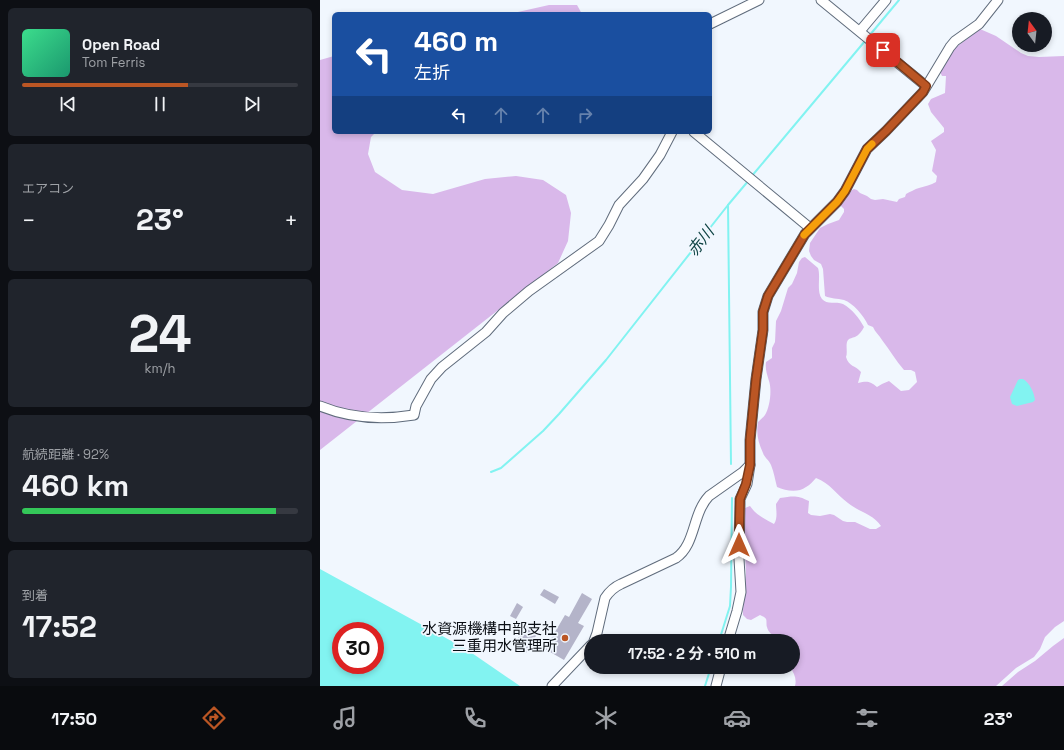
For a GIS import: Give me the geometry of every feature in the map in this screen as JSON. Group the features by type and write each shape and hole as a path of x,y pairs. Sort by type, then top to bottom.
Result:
{"street":[{"path":"712,23 759,0"},
{"path":"821,0 926,86"},
{"path":"862,33 886,0"},
{"path":"730,634 741,592 739,552 740,499 746,484 750,465 750,440 756,379 763,330 763,312 768,296 805,234 837,202 845,191 867,149 923,92 950,47 979,24 998,0"},
{"path":"320,406 349,414 373,417 394,418 414,415 416,406 431,379 442,368 486,332 503,313 529,291 599,241 619,205 643,179 660,155 671,134"},
{"path":"696,134 810,228"},
{"path":"597,634 605,598 608,594 616,586 676,558 681,554 688,543 698,513 705,501 709,496 743,472 750,465"},
{"path":"552,686 584,652"},
{"path":"716,686 719,674"}],"shaded area":[{"path":"549,5 577,5 581,12 518,12"},
{"path":"980,29 996,36 1012,47 1012,52 1020,52 1028,56 1039,57 1064,56 1064,621 1055,627 1045,637 1040,649 1034,657 1016,668 996,686 795,686 796,681 794,674 800,674 800,634 772,634 768,630 766,619 760,615 751,620 747,619 743,615 746,573 743,512 745,508 750,506 758,514 774,524 776,517 776,504 780,498 792,496 809,501 808,513 811,515 820,516 830,514 843,521 855,522 870,529 876,529 881,526 870,516 852,506 829,486 816,478 803,489 796,491 784,490 777,487 771,465 760,445 757,430 758,422 767,412 769,403 770,385 766,372 766,362 772,358 772,348 775,342 776,321 781,311 788,288 792,284 797,273 799,262 805,257 818,268 819,292 822,299 826,302 843,304 849,308 864,327 858,335 848,340 847,344 847,360 861,372 858,383 868,382 877,387 889,381 901,391 909,390 917,382 915,372 911,370 904,370 873,327 868,325 861,314 854,307 844,300 825,296 823,269 821,264 814,260 809,251 810,243 820,228 839,220 844,212 844,209 840,205 846,196 854,189 871,199 883,199 897,202 911,191 936,182 937,176 932,171 936,150 931,141 944,132 944,128 931,112 928,104 931,99 945,93 946,76 942,76 940,72 955,48"},
{"path":"332,57 332,134 374,134 371,137 368,154 375,172 402,190 433,194 485,179 516,176 543,180 566,195 571,213 568,241 558,263 320,450 320,60"},
{"path":"1064,638 1064,686 1002,686 1018,672 1035,661"}],"water":[{"path":"1023,379 1030,386 1035,400 1033,402 1017,406 1012,404 1010,397 1018,380"},
{"path":"320,569 466,649 520,686 320,686"}],"building":[{"path":"544,589 559,597 555,604 540,595"},
{"name":"水資源機構中部支社 三重用水管理所","path":"582,593 592,599 578,623 584,626 564,660 545,649 565,615 569,617"},
{"path":"517,603 523,607 516,619 510,616"},
{"path":"527,622 540,629 526,653 514,646"}],"waterway":[{"name":"赤川","path":"869,36 899,0"},
{"name":"赤川","path":"751,177 865,41"},
{"name":"赤川","path":"491,472 501,468 543,431 559,414 606,360 749,180"},
{"path":"728,205 731,464"},
{"path":"721,634 730,606 732,498"},
{"path":"705,686 709,674"}],"slow traffic":[{"path":"804,235 837,202 854,176 867,149 872,144"}],"place":[{"name":"水資源機構中部支社 三重用水管理所","path":"565,638"}],"route":[{"path":"739,545 740,499 746,484 750,465 750,440 756,379 763,330 763,312 768,296 805,234 837,202 845,191 867,149 923,92 926,86 883,50"}]}
